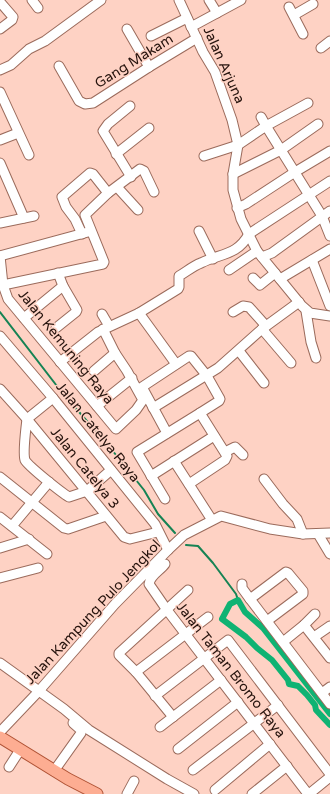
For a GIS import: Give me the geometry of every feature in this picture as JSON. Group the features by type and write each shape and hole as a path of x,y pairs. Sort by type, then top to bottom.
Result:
{"main road":[{"path":"0,737 54,771 97,794"}],"street":[{"path":"0,1 9,0"},
{"path":"32,0 38,8"},
{"path":"0,70 11,66 29,49 45,41 101,0"},
{"name":"Jalan Arjuna","path":"179,0 215,72 234,127 238,144 232,190 241,219 259,254 306,311"},
{"path":"210,0 217,13"},
{"path":"151,36 217,13 241,0"},
{"path":"0,1 13,18 0,29"},
{"path":"303,34 292,11 314,5"},
{"path":"127,29 149,67"},
{"name":"Gang Makam","path":"59,66 78,99 85,104 94,103 197,38"},
{"path":"321,48 330,41"},
{"path":"0,92 29,155"},
{"path":"204,156 238,144 308,102"},
{"path":"130,106 103,129 103,132 131,177"},
{"path":"261,116 280,150 309,194 326,214 330,236"},
{"path":"233,174 280,150 318,124"},
{"path":"116,154 149,128"},
{"path":"0,140 18,133"},
{"path":"237,208 246,204 330,151"},
{"path":"0,163 24,218"},
{"path":"75,220 85,215 108,193 142,169 154,192"},
{"path":"82,234 66,207 62,197 89,173 93,174 108,193"},
{"path":"60,362 106,328 139,313 178,289 179,276 201,263 235,250 244,244 249,234 330,181"},
{"path":"117,187 138,210"},
{"path":"229,270 259,254 272,253 326,214"},
{"path":"3,285 103,263 92,230 85,215"},
{"path":"0,223 34,216"},
{"path":"0,256 92,230"},
{"path":"199,231 213,259"},
{"path":"253,278 260,285 312,260 330,249"},
{"name":"Jalan Kemuning Raya","path":"0,256 3,285 8,299 115,429 136,410 143,400 132,378"},
{"path":"312,260 330,306"},
{"path":"56,328 77,310 63,286 58,273"},
{"path":"24,318 63,286"},
{"path":"153,408 207,376 239,351 264,328 299,302"},
{"path":"233,312 243,306 249,307 291,363"},
{"path":"316,358 311,342 306,311 318,315 330,316"},
{"path":"139,313 176,364"},
{"path":"97,406 132,378 115,353 102,314"},
{"name":"Jalan Catelya Raya","path":"0,336 53,398 155,524 168,550"},
{"path":"239,351 264,383"},
{"path":"94,371 115,353"},
{"path":"165,499 137,452 220,400 207,376 191,356 176,364 158,370 142,387 167,433"},
{"name":"Jalan Catelya 3","path":"0,389 27,419 124,537 127,539 158,532"},
{"path":"53,398 27,419 25,460 49,482 69,497 87,491 111,470"},
{"path":"189,484 225,460 227,456 200,413"},
{"path":"151,476 214,436"},
{"path":"225,452 235,447 243,455"},
{"path":"174,462 210,517"},
{"path":"0,477 62,528 65,529 106,516"},
{"path":"264,479 283,504 297,519 302,534"},
{"path":"12,526 49,482"},
{"name":"Jalan Kampung Pulo Jengkol","path":"0,732 37,694 116,604 181,538 221,516 270,529 302,534 330,533"},
{"path":"0,517 47,554"},
{"path":"318,534 330,554"},
{"path":"0,548 29,539"},
{"name":"Jalan Taman Bromo Raya","path":"165,564 148,583 167,610 287,766 304,793"},
{"path":"0,578 38,568"},
{"path":"250,599 286,572 302,591 303,594 267,622"},
{"path":"242,584 242,588 250,599 330,704"},
{"path":"173,717 119,654 119,652 188,590"},
{"path":"283,642 315,614"},
{"path":"136,672 208,617"},
{"path":"304,625 330,658"},
{"path":"314,637 330,626"},
{"path":"155,696 228,640 330,776 304,793"},
{"path":"0,663 78,727 82,731 81,735"},
{"path":"160,727 221,680"},
{"path":"322,693 330,687"},
{"path":"37,694 64,709 89,730 167,779 194,794"},
{"path":"178,749 238,702"},
{"path":"193,770 278,705"},
{"path":"54,771 81,735 89,730"},
{"path":"215,790 270,744"},
{"path":"9,767 20,750"},
{"path":"252,794 287,766"},
{"path":"127,794 134,781"},
{"path":"318,794 330,784"}],"waterway":[{"path":"0,312 60,390 112,450 144,490 158,514 175,533"},
{"path":"186,545 198,546 213,563 236,594 238,600 230,604 226,612"},
{"path":"330,714 263,628 245,612 238,600 230,604 222,619 246,637 272,660 288,680 289,684 298,686 315,705 316,710 330,725"}]}
